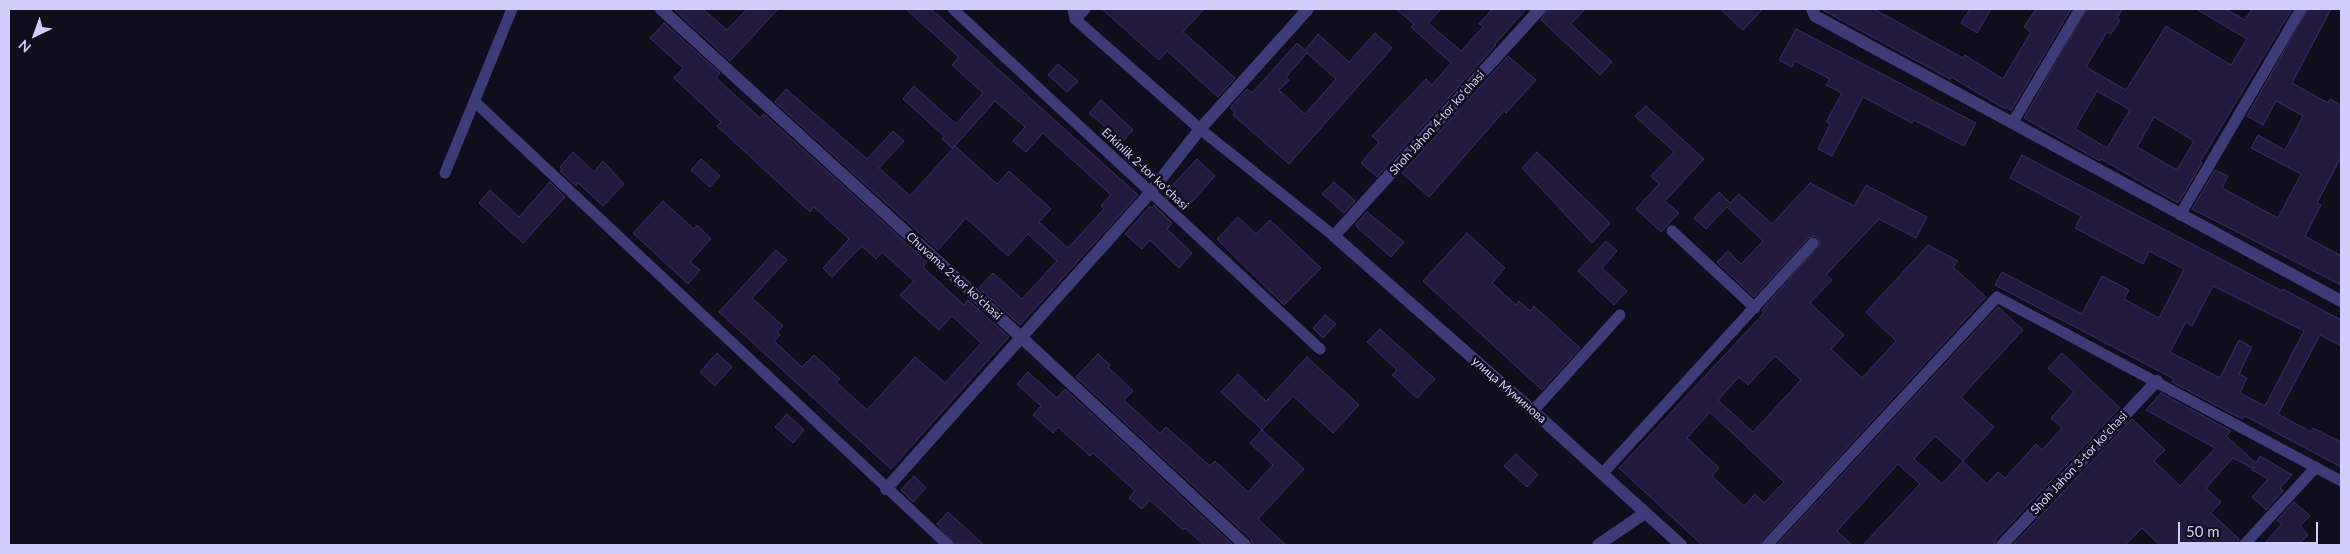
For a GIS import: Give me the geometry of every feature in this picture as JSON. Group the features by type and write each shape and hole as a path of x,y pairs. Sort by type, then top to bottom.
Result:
{"street":[{"name":"Chuvama 2-tor koʻchasi","path":"661,9 1022,338 1245,545"},
{"path":"886,489 1150,193 1200,129 1308,9"},
{"name":"Shoh Jahon 4-tor koʻchasi","path":"1334,236 1540,9"},
{"path":"1812,9 1815,16 2341,301"},
{"name":"улица Муминова","path":"1334,236 1533,411 1680,545"},
{"name":"Shoh Jahon 3-tor koʻchasi","path":"2002,545 2157,381"},
{"path":"1598,545 1645,513"}],"lane":[{"path":"445,173 512,9"},
{"name":"Erkinlik 2-tor koʻchasi","path":"953,9 1320,349"},
{"path":"1084,9 1074,14 1200,129 1334,236"},
{"path":"2013,122 2080,9"},
{"path":"2180,215 2301,9"},
{"path":"475,102 886,489 948,545"},
{"path":"1672,231 1754,308"},
{"path":"1602,474 1813,243"},
{"path":"1767,545 1997,297 2341,481"},
{"path":"1533,411 1620,315"},
{"path":"2244,545 2316,467"}],"building":[{"path":"676,9 703,9 727,30 747,9 778,9 730,61"},
{"path":"906,9 931,9 1138,195 1020,325 979,288 993,273 1022,299 1057,261 1028,234 1008,256 966,218 938,250 775,102 786,89 867,159 893,131 904,141 879,168 910,196 955,146 952,148 942,139 944,136 903,99 914,86 956,124 983,93 952,65 959,57","holes":["995,101 1025,127 1013,141 1026,152 1043,133 1111,195 1101,206 1104,209 1068,248 1039,222 1051,209 1009,171 997,184 955,146"]},
{"path":"1102,9 1204,9 1183,32 1235,78 1218,97 1167,51 1159,60"},
{"path":"1396,9 1441,9 1428,23 1461,51 1483,27 1479,24 1492,9 1526,9 1377,177 1361,163 1379,142 1372,136 1426,79 1432,85 1451,63 1411,27 1414,24"},
{"path":"1548,9 1585,9 1571,24 1612,62 1600,75 1541,20"},
{"path":"1720,9 1763,9 1743,30"},
{"path":"1821,9 1874,9 1963,58 1965,55 2003,79 2031,32 2024,27 2036,9 2071,9 2011,111 1951,77 1950,79"},
{"path":"1970,9 1991,9 1977,33 1961,23"},
{"path":"2087,9 2123,9 2117,18 2120,20 2111,34 2107,32 2086,67 2126,90 2166,26 2231,65 2247,39 2196,9 2226,9 2245,20 2252,9 2292,9 2200,162 2202,163 2179,202 2101,159 2100,161 2024,118","holes":["2097,91 2130,110 2107,148 2075,129","2154,117 2194,141 2177,170 2137,147"]},
{"path":"2308,9 2331,9 2292,83 2328,103 2330,99 2341,105 2341,157 2317,203 2321,205 2305,236 2341,256 2341,285 2192,209 2215,170 2228,176 2222,188 2278,218 2301,174 2251,148 2258,135 2285,150 2303,116 2276,101 2263,125 2247,116"},
{"path":"664,23 720,73 716,78 760,118 764,114 927,262 923,267 964,305 968,300 1009,337 891,469 719,312 776,250 787,260 752,298 783,326 777,332 780,335 774,341 802,367 814,355 840,379 836,382 867,410 915,357 945,383 981,343 952,316 939,330 900,295 914,281 882,252 876,259 862,246 832,277 823,268 849,239 814,207 810,212 717,126 721,122 674,78 683,68 650,38"},
{"path":"1796,29 1976,123 1964,146 1914,120 1912,123 1863,97 1832,156 1818,149 1830,124 1826,122 1842,93 1826,85 1830,79 1795,61 1792,67 1779,60"},
{"path":"1375,33 1392,48 1289,164 1233,115 1235,112 1230,108 1247,89 1252,93 1297,43 1305,50 1318,34 1349,62","holes":["1307,53 1336,79 1305,114 1279,90 1289,80 1286,77"]},
{"path":"1508,56 1536,80 1506,113 1504,111 1429,197 1402,173"},
{"path":"1058,64 1078,81 1067,92 1048,75"},
{"path":"1101,100 1133,130 1122,142 1089,113"},
{"path":"1646,106 1704,159 1665,201 1679,213 1661,232 1636,209 1659,184 1651,176 1674,152 1635,116"},
{"path":"573,152 594,172 603,161 624,184 603,206 578,183 576,186 560,171 562,169 560,167"},
{"path":"1537,152 1610,223 1592,243 1522,168"},
{"path":"2022,155 2341,320 2341,346 2320,335 2278,414 2311,432 2313,428 2341,442 2341,467 2245,416 2242,419 2172,382 2174,379 1995,285 2002,272 2082,314 2102,276 2129,290 2124,299 2159,318 2184,269 2149,251 2143,264 2075,228 2081,216 2010,178","holes":["2213,286 2304,331 2265,406 2240,393 2247,378 2239,374 2252,347 2239,340 2220,378 2170,352 2186,322 2192,326"]},
{"path":"701,159 720,176 710,187 691,170"},
{"path":"1197,159 1215,176 1183,212 1164,194"},
{"path":"550,182 565,197 523,243 479,203 490,190 519,217"},
{"path":"1334,182 1355,201 1344,213 1322,194"},
{"path":"1810,183 1854,206 1866,185 1927,217 1916,238 1879,219 1826,275 1832,280 1810,303 1844,335 1831,349 1862,378 1896,341 1866,312 1928,245 1958,261 1953,267 1986,297 1762,540 1760,545 1702,545 1619,468 1764,313 1762,310 1820,244 1815,236 1808,238 1754,297 1717,262 1728,251 1741,264 1763,241 1727,207 1706,229 1694,218 1719,192 1730,203 1739,194 1772,224","holes":["1775,356 1801,380 1753,432 1718,400 1739,377 1748,385","1710,412 1784,482 1764,503 1755,494 1744,506 1712,476 1719,468 1687,438"]},
{"path":"663,201 694,229 697,225 711,239 690,262 700,270 688,284 633,233"},
{"path":"1154,205 1172,223 1167,229 1192,253 1179,268 1150,240 1142,249 1125,234 1150,206 1152,208"},
{"path":"1367,212 1404,242 1391,257 1357,227 1356,224"},
{"path":"1238,217 1256,234 1270,220 1321,268 1284,305 1217,239"},
{"path":"1467,233 1505,268 1492,283 1516,305 1519,301 1530,311 1534,306 1580,348 1542,390 1423,281"},
{"path":"1606,241 1617,251 1602,268 1627,291 1614,305 1578,271"},
{"path":"1998,307 2023,330 1961,397 1994,427 1963,461 1987,484 1998,472 2005,478 2036,444 2042,450 2062,428 2051,418 2074,392 2048,368 2062,353 2120,408 1996,539 1994,545 1863,545 1920,484 1898,464 1837,531 1852,545 1777,545","holes":["1935,436 1963,461 1942,484 1914,459"]},
{"path":"1325,315 1336,324 1323,338 1313,328"},
{"path":"1380,329 1435,379 1417,398 1392,375 1397,370 1367,342"},
{"path":"717,353 732,367 715,386 700,372"},
{"path":"1098,354 1110,365 1108,367 1133,391 1124,400 1152,426 1160,433 1166,427 1210,466 1215,461 1248,492 1273,465 1250,443 1262,430 1304,469 1258,519 1286,545 1253,545 1251,539 1076,377"},
{"path":"1307,357 1359,405 1333,433 1293,396 1262,430 1221,392 1238,374 1266,401"},
{"path":"1028,372 1057,398 1065,389 1233,545 1204,545 1185,528 1183,530 1150,500 1142,509 1129,498 1135,491 1093,453 1090,456 1058,427 1053,433 1033,415 1041,406 1017,384"},
{"path":"2161,393 2231,431 2226,436 2256,463 2260,456 2292,475 2280,488 2283,491 2266,510 2252,497 2268,479 2252,470 2254,466 2252,468 2233,458 2206,488 2221,502 2211,513 2239,539 2237,545 2160,545 2142,528 2125,545 2013,545 2132,419 2165,450 2154,461 2180,486 2215,448 2146,410"},
{"path":"787,414 804,430 793,443 775,427"},
{"path":"1516,454 1538,475 1527,487 1504,466"},
{"path":"914,476 926,488 913,502 901,490"},
{"path":"2294,502 2310,516 2300,526 2308,535 2298,545 2263,545 2282,524 2277,520"},
{"path":"948,512 984,545 955,544 937,524"}]}
